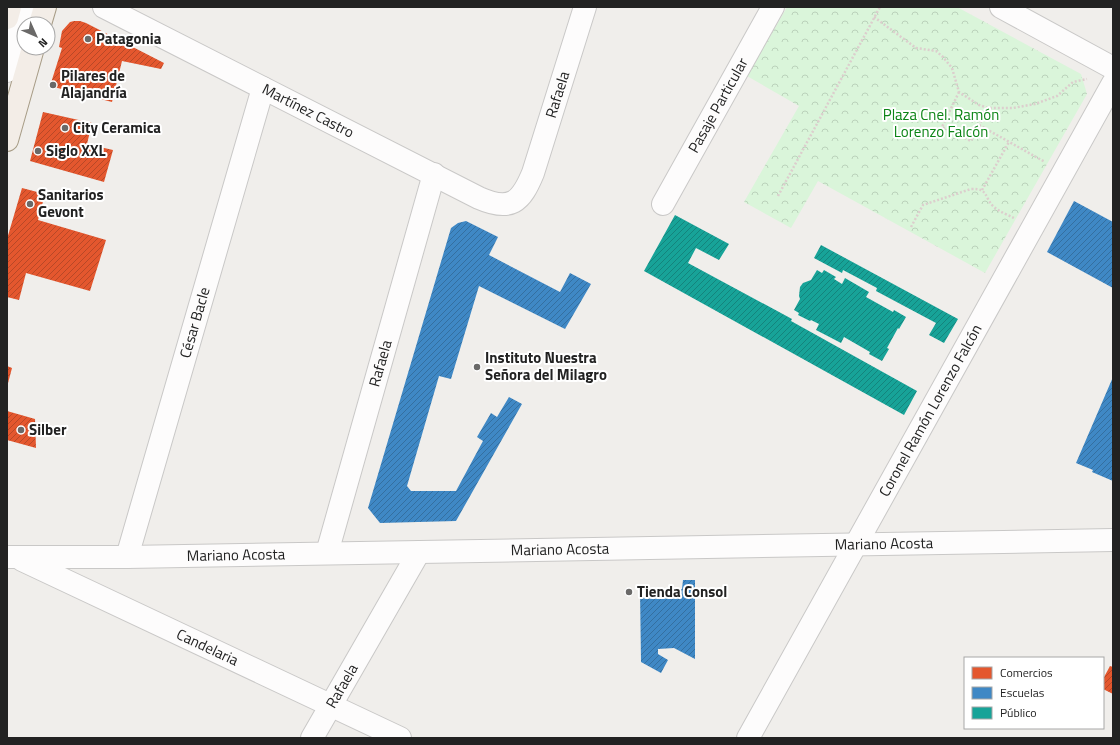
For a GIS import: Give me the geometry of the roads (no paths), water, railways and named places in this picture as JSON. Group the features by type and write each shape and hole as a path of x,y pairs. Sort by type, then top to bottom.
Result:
{"main road":[{"path":"7,18 10,7"},
{"path":"7,140 13,95 30,56"}],"street":[{"path":"7,71 26,7"},
{"name":"Martínez Castro","path":"104,7 490,202 501,205 514,201"},
{"name":"Rafaela","path":"514,201 523,194 533,173 585,7"},
{"name":"Pasaje Particular","path":"663,204 773,7"},
{"path":"1001,7 1113,68"},
{"name":"Coronel Ramón Lorenzo Falcón","path":"748,738 1063,172 1103,80"},
{"name":"César Bacle","path":"127,557 263,88"},
{"name":"Rafaela","path":"327,553 434,174"},
{"name":"Mariano Acosta","path":"11,557 127,557 1113,540"},
{"name":"Rafaela","path":"312,738 419,552"},
{"name":"Candelaria","path":"11,557 400,738"}],"place":[{"name":"Patagonia","path":"88,39"},
{"name":"Pilares de Alajandría","path":"53,85"},
{"name":"City Ceramica","path":"65,128"},
{"name":"Siglo XXL","path":"38,151"},
{"name":"Sanitarios Gevont","path":"30,204"},
{"name":"Instituto Nuestra Señora del Milagro","path":"477,367"},
{"name":"Silber","path":"21,430"},
{"name":"Tienda Consol","path":"629,592"}],"park label":[{"name":"Plaza Cnel. Ramón Lorenzo Falcón","path":"941,124"}]}
